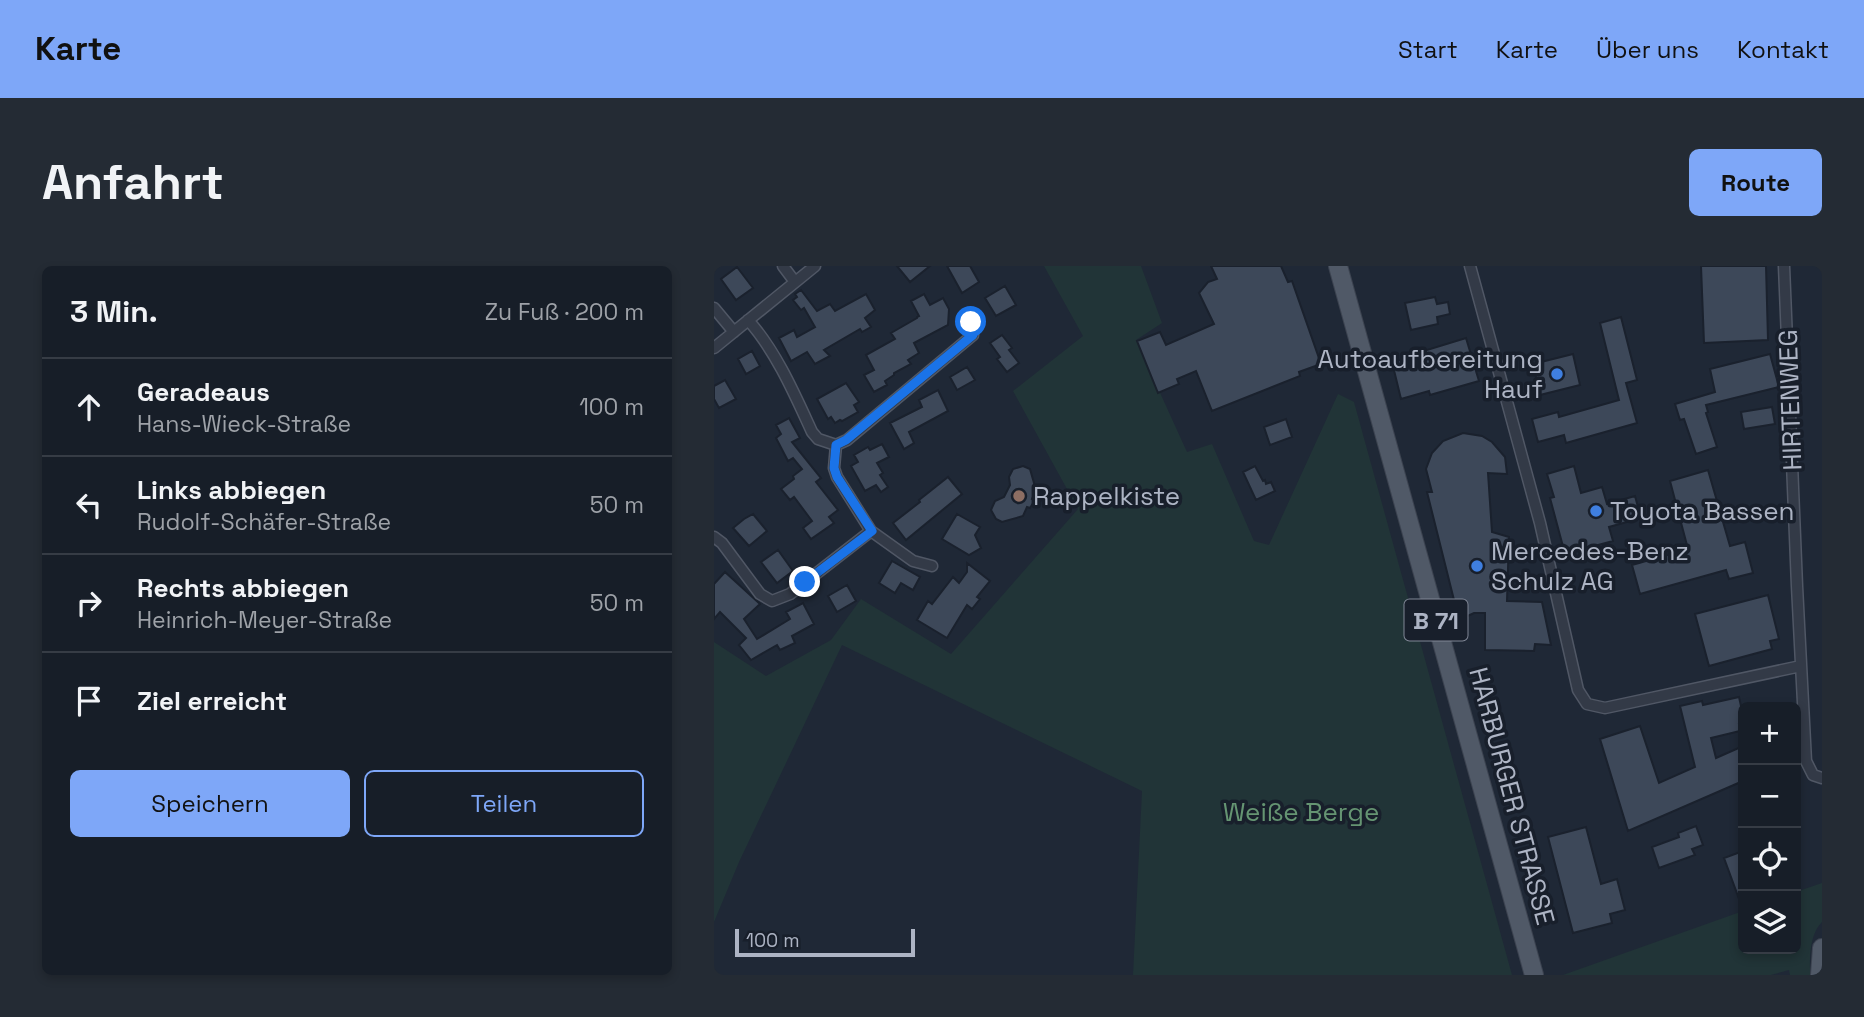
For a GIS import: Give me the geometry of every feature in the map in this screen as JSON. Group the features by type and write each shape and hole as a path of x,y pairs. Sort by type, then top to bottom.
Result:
{"main road":[{"name":"HARBURGER STRASSE","path":"1339,266 1534,975"},
{"path":"1820,975 1822,948"}],"street":[{"path":"783,266 795,282"},
{"path":"714,348 816,266"},
{"path":"1470,266 1540,523 1578,690 1587,704 1605,708 1801,666"},
{"name":"HIRTENWEG","path":"1784,266 1806,761 1813,775 1822,778"},
{"path":"714,308 734,332"},
{"path":"748,320 784,374 812,432 818,439 836,445 846,440 973,335 971,322"},
{"path":"836,445 834,468 837,477 872,531 913,561 932,566"},
{"path":"714,537 722,543 760,594 772,601 790,594 872,531"}],"green space":[{"name":"Weiße Berge","path":"1044,266 1141,266 1162,323 1136,340 1187,452 1212,444 1254,541 1269,545 1338,394 1354,402 1512,975 1133,975 1142,791 842,645 739,862 714,922 714,642 766,676 831,640 861,599 951,654 1078,509 1013,391 1083,336"},
{"path":"1822,883 1822,922 1812,940 1810,975 1790,975 1789,970 1771,975 1563,975 1738,913 1738,954 1801,954 1801,890"}],"building":[{"path":"897,266 930,266 910,282"},
{"path":"947,266 970,266 979,282 962,293"},
{"path":"1211,266 1281,266 1288,282 1292,281 1321,364 1299,372 1300,376 1212,411 1196,371 1177,379 1179,384 1158,393 1137,341 1160,332 1166,345 1214,324 1199,293 1208,282 1217,279"},
{"path":"1701,266 1766,266 1768,340 1704,343"},
{"path":"737,267 753,288 736,300 721,279"},
{"path":"1005,286 1016,305 996,316 985,298"},
{"path":"801,290 817,311 830,304 835,311 866,294 875,310 865,318 871,327 862,332 860,329 824,350 830,356 815,364 807,352 791,361 779,338 794,330 797,337 815,327 804,308 801,310 793,300 797,297 795,294"},
{"path":"924,294 930,305 943,298 949,309 948,325 914,343 919,353 908,360 911,364 894,373 885,381 887,385 874,392 864,375 874,370 866,355 895,339 891,333 919,316 911,301"},
{"path":"1435,297 1437,304 1448,302 1450,314 1437,317 1438,324 1411,330 1405,303"},
{"path":"1621,317 1637,380 1626,383 1637,423 1566,443 1564,435 1538,442 1532,419 1558,412 1559,417 1619,400 1600,323"},
{"path":"1002,335 1019,363 1007,372 990,343"},
{"path":"1466,338 1479,381 1430,395 1429,391 1401,399 1392,362"},
{"path":"752,351 760,366 746,374 738,359"},
{"name":"Autoaufbereitung Hauf","path":"1573,354 1580,385 1540,395 1533,364"},
{"path":"1770,354 1779,387 1706,405 1717,447 1696,454 1684,419 1680,420 1675,404 1715,392 1710,369"},
{"path":"967,367 975,380 957,390 950,377"},
{"path":"725,380 736,399 719,408 714,399 714,386"},
{"path":"846,383 859,402 854,405 858,412 835,423 831,417 828,419 817,399"},
{"path":"938,390 948,411 909,432 914,443 904,449 890,423 922,407 919,400"},
{"path":"1772,407 1775,424 1744,429 1741,412"},
{"path":"789,418 800,438 792,442 821,478 816,482 838,510 829,517 834,523 811,539 803,528 812,521 794,497 790,500 781,489 802,469 793,458 788,461 776,438 781,434 776,425"},
{"path":"1286,419 1292,437 1270,445 1264,427"},
{"name":"Mercedes-Benz Schulz AG","path":"1463,433 1482,436 1492,442 1505,457 1507,474 1488,473 1492,532 1509,537 1507,601 1542,602 1551,645 1535,644 1534,651 1485,650 1485,613 1474,613 1459,620 1427,492 1432,492 1426,469 1432,453 1443,441"},
{"path":"882,444 889,457 877,463 883,473 880,475 888,487 881,492 876,485 865,491 851,466 858,462 854,455 868,447 870,450"},
{"path":"1023,466 1030,469 1036,490 1032,499 1035,500 1030,508 1027,507 1023,516 1002,522 996,519 991,510 995,501 1004,497 1013,469"},
{"path":"1255,466 1263,481 1265,480 1266,484 1271,482 1275,491 1256,500 1243,472"},
{"name":"Toyota Bassen","path":"1574,466 1581,493 1602,487 1607,504 1635,496 1641,518 1609,527 1613,541 1565,554 1550,498 1554,497 1547,474"},
{"path":"1708,470 1730,546 1745,542 1753,573 1729,579 1726,570 1640,594 1632,565 1688,549 1670,481"},
{"path":"948,477 962,494 906,540 893,523"},
{"path":"753,514 767,531 749,546 733,528"},
{"path":"957,514 980,527 975,535 981,548 969,555 942,539"},
{"path":"778,550 793,571 777,583 761,562"},
{"path":"892,561 920,577 913,590 901,583 895,593 879,583"},
{"path":"967,563 990,581 977,597 980,599 972,609 967,605 947,638 917,620 928,601 932,604 953,577 959,583 967,572"},
{"path":"725,572 760,604 744,619 757,639 790,619 786,612 803,603 814,624 792,636 795,643 780,650 777,645 751,660 739,645 746,638 720,612 714,619 714,584"},
{"path":"847,585 856,601 837,612 828,596"},
{"path":"1768,595 1779,639 1770,641 1772,649 1709,666 1695,614"},
{"path":"1739,697 1738,731 1711,738 1716,758 1738,748 1738,783 1628,831 1600,739 1640,726 1659,783 1695,767 1680,706 1702,701 1703,705"},
{"path":"1696,826 1703,845 1692,849 1695,855 1659,868 1652,847 1679,837 1678,833"},
{"path":"1586,827 1601,884 1617,879 1625,910 1610,914 1612,923 1573,933 1548,837"},
{"path":"1738,853 1738,896 1724,858"}],"place":[{"name":"Autoaufbereitung Hauf","path":"1557,374"},
{"name":"Rappelkiste","path":"1019,496"},
{"name":"Toyota Bassen","path":"1596,511"},
{"name":"Mercedes-Benz Schulz AG","path":"1477,566"}],"route":[{"path":"805,582 872,531 837,477 834,468 836,445 846,440 973,335 971,322"}]}
